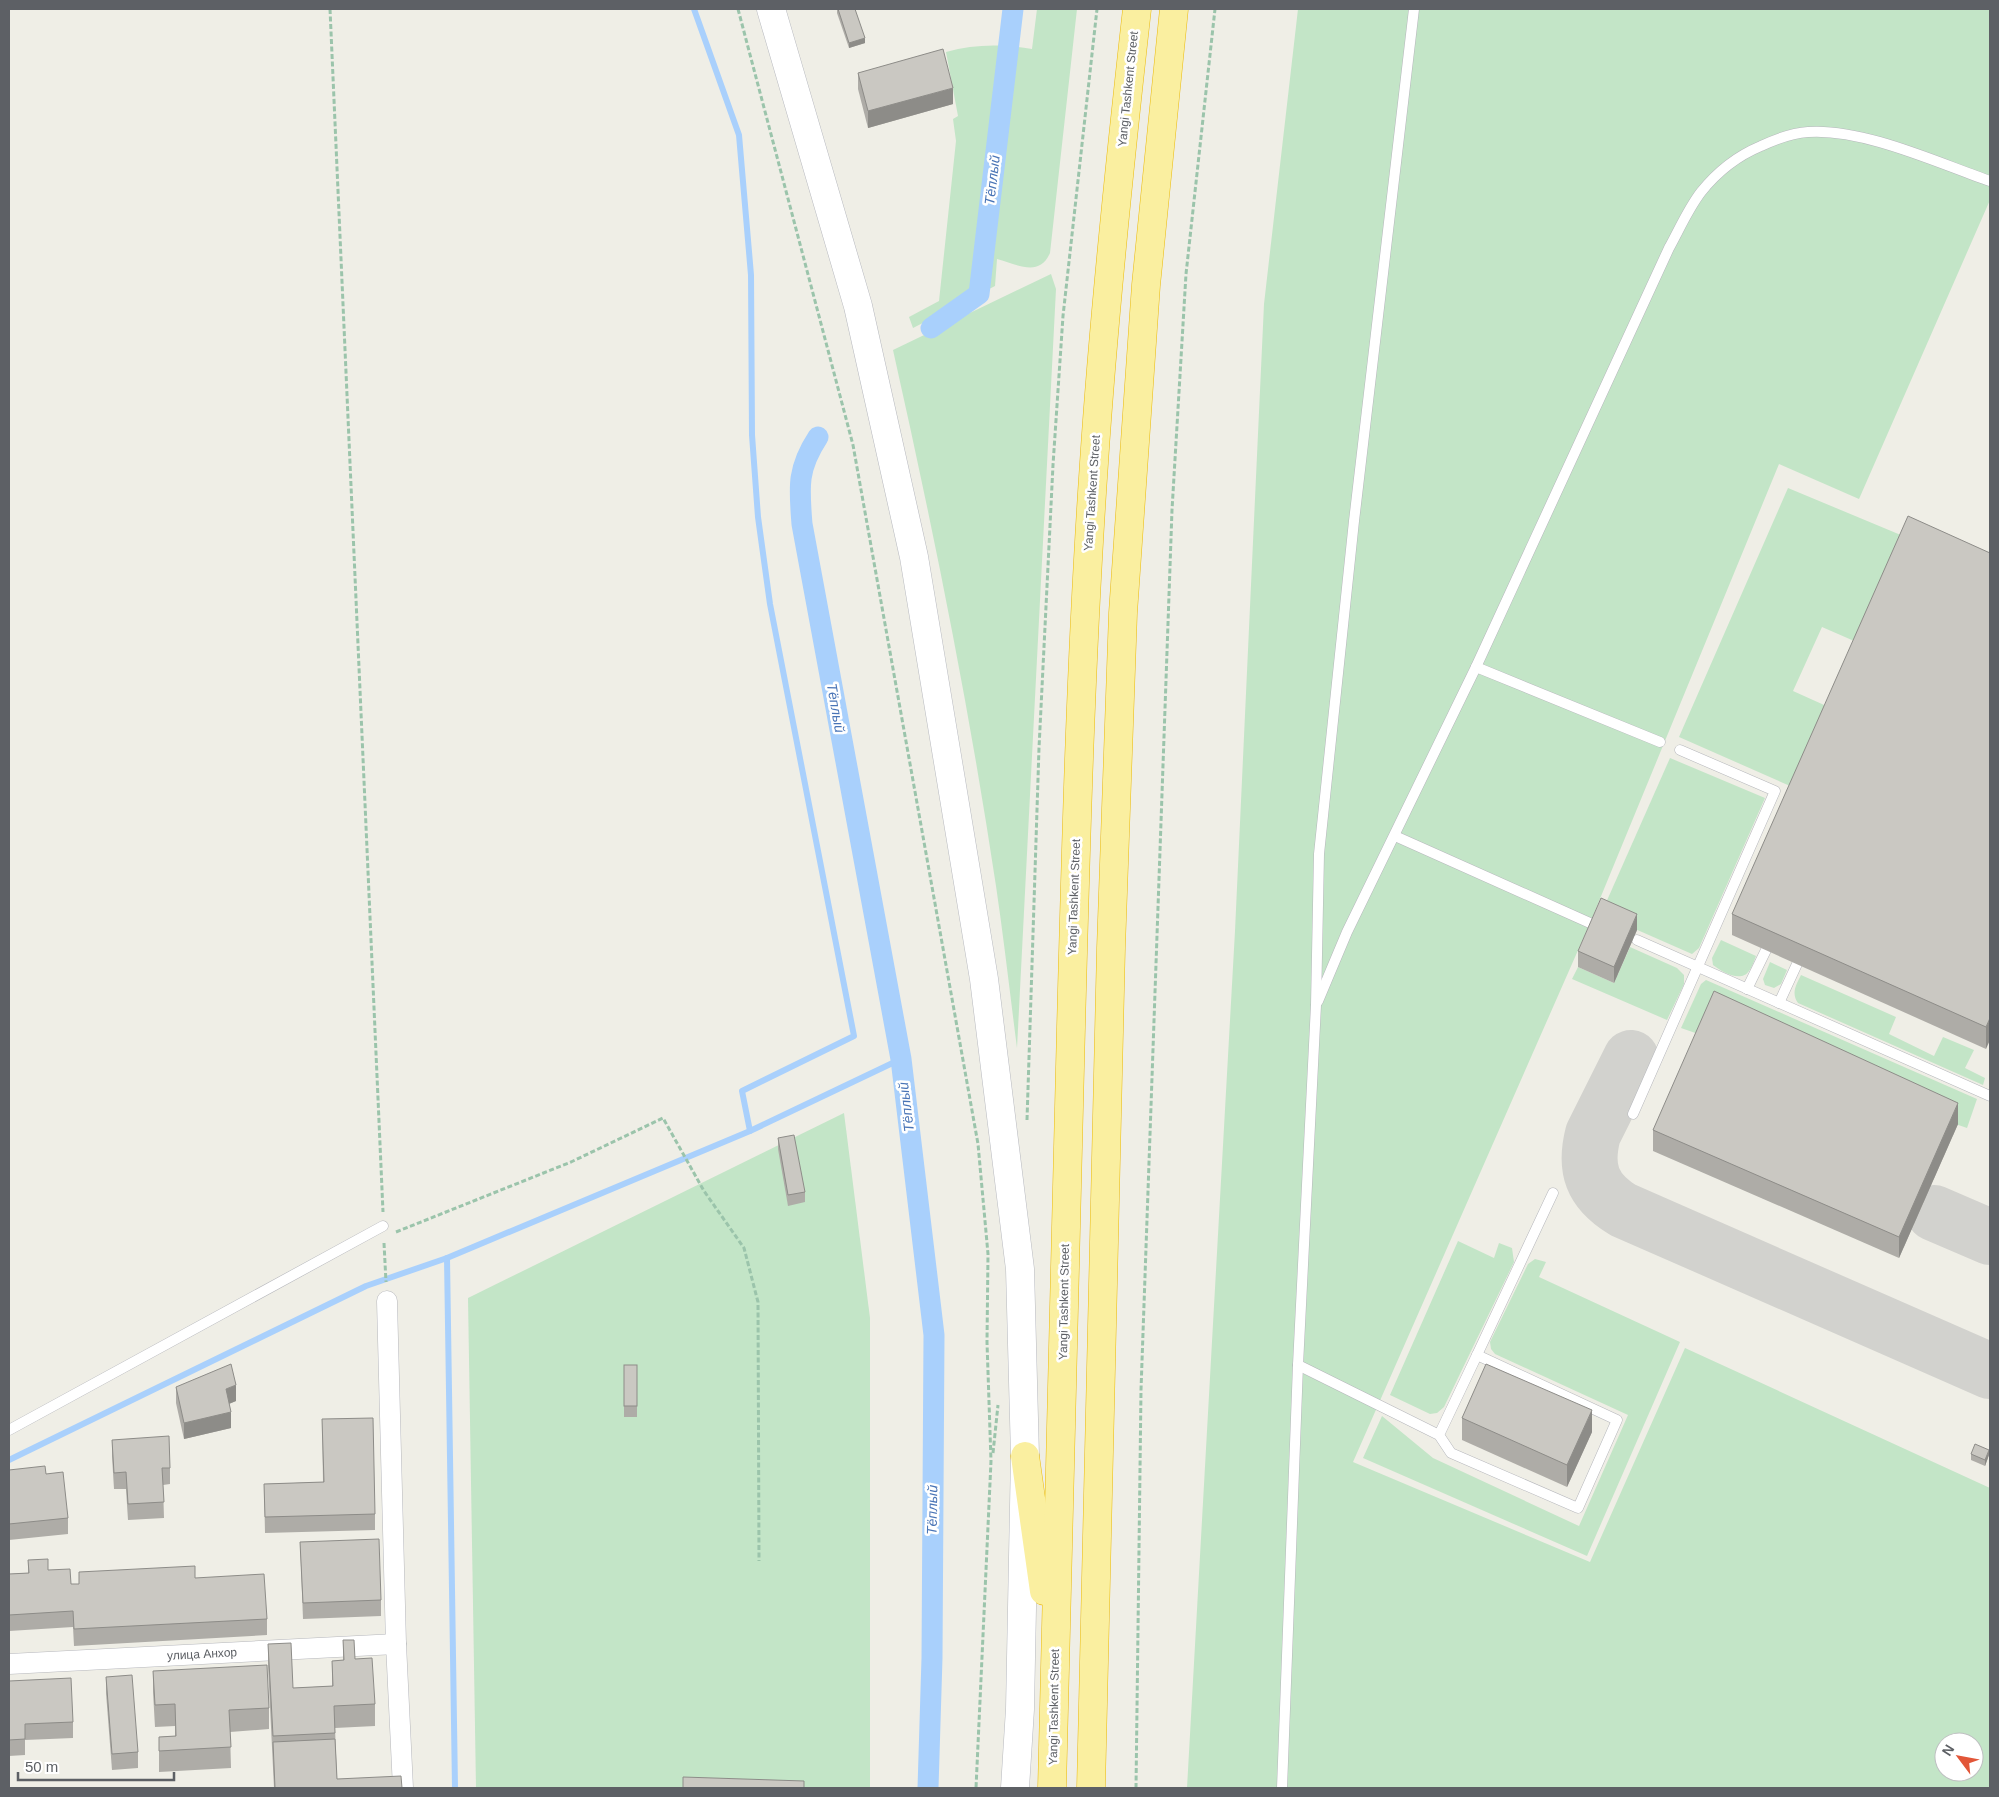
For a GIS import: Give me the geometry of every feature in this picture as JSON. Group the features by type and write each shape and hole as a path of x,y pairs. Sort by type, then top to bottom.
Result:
{"highway":[{"name":"Yangi Tashkent Street","path":"1052,1788 1076,824 1084,622 1104,336 1137,9"},
{"path":"1091,1788 1111,929 1123,612 1146,285 1174,9"},
{"path":"1025,1456 1055,1670 1035,1788"}],"main road":[{"path":"771,9 858,306 914,556 984,979 1020,1269 1025,1456 1020,1709 1015,1788"}],"street":[{"path":"387,1301 396,1644 403,1788"},
{"name":"улица Анхор","path":"9,1664 396,1644"}],"lane":[{"path":"1282,1788 1298,1365 1316,1005 1319,854 1354,521 1414,9"},
{"path":"1316,1005 1347,932 1476,667 1670,248 1701,192 1724,168 1750,151 1780,137 1807,132 1837,132 1898,148 1990,181"},
{"path":"1476,667 1660,742"},
{"path":"1634,1114 1775,791 1680,750"},
{"path":"1395,836 1590,923"},
{"path":"1637,940 1990,1096"},
{"path":"1747,989 1766,950"},
{"path":"1779,1003 1797,964"},
{"path":"1439,1435 1553,1193"},
{"path":"9,1430 384,1231"},
{"path":"1298,1365 1439,1435 1451,1453 1578,1508 1617,1420 1477,1355"}],"path":[{"path":"330,9 387,1301"},
{"path":"738,9 853,445 978,1144 988,1254 986,1342 991,1469"},
{"path":"1027,1126 1039,748 1053,475 1063,316 1097,9"},
{"path":"1136,1788 1141,1390 1172,510 1186,274 1215,9"},
{"path":"384,1231 571,1162 663,1118 704,1191 744,1248 758,1302 759,1560"},
{"path":"976,1788 991,1469 998,1402"}],"green space":[{"path":"1037,9 1077,9 1050,253 1045,261 1034,267 1020,266 997,259 995,286 913,328 909,317 939,301 956,141 953,119 958,116 946,52 967,47 989,46 1032,49"},
{"path":"1298,9 1990,9 1990,200 1859,499 1779,464 1590,923 1353,1462 1590,1562 1685,1348 1990,1488 1990,1788 1187,1788 1235,931 1264,304"},
{"path":"1051,274 1056,289 1017,1048 996,886 974,751 936,550 893,350"},
{"path":"1788,488 1908,538 1861,644 1822,627 1793,691 1833,709 1797,789 1679,737"},
{"path":"1670,758 1765,798 1699,948 1692,954 1601,914"},
{"path":"1721,940 1756,956 1746,974 1741,976 1731,975 1713,965 1712,958"},
{"path":"1630,947 1677,968 1684,975 1684,984 1667,1020 1572,979 1578,967 1614,983"},
{"path":"1770,962 1787,970 1781,984 1774,988 1765,985 1763,979"},
{"path":"1801,975 1896,1017 1889,1034 1934,1056 1943,1037 1974,1050 1965,1068 1985,1078 1983,1085 1798,1003 1795,992"},
{"path":"1706,980 1977,1099 1967,1128 1681,1028 1701,984"},
{"path":"844,1113 870,1318 870,1788 476,1788 468,1298"},
{"path":"1458,1241 1494,1258 1499,1243 1512,1248 1514,1262 1444,1407 1437,1413 1430,1414 1390,1395"},
{"path":"1535,1259 1546,1262 1539,1277 1680,1342 1587,1556 1363,1458 1382,1416 1433,1458 1579,1526 1628,1415 1495,1354 1491,1349 1490,1342 1528,1264"}],"building":[{"path":"838,9 855,9 865,38 849,43"},
{"path":"943,49 953,88 868,111 858,73"},
{"path":"1908,516 1990,553 1990,1018 1986,1027 1732,914"},
{"path":"1601,898 1637,914 1614,967 1578,951"},
{"path":"1714,991 1958,1103 1899,1237 1653,1130"},
{"path":"794,1135 805,1192 788,1195 778,1138"},
{"path":"231,1364 236,1385 226,1389 231,1412 184,1423 176,1387"},
{"path":"1486,1364 1592,1410 1567,1465 1462,1418"},
{"path":"624,1365 637,1365 637,1406 624,1406"},
{"path":"373,1418 375,1514 265,1517 264,1484 324,1482 322,1419"},
{"path":"169,1436 170,1468 162,1468 164,1502 128,1504 126,1472 114,1473 112,1440"},
{"path":"1975,1444 1989,1450 1985,1460 1971,1454"},
{"path":"45,1466 46,1474 63,1472 68,1518 9,1524 9,1470"},
{"path":"379,1539 381,1600 303,1603 300,1542"},
{"path":"48,1559 48,1570 70,1569 71,1584 79,1584 79,1572 195,1566 195,1578 264,1574 267,1619 74,1629 73,1611 9,1615 9,1574 29,1573 28,1560"},
{"path":"343,1640 354,1640 355,1659 372,1658 375,1704 334,1706 335,1733 273,1736 268,1644 291,1643 293,1688 333,1686 332,1661 344,1660"},
{"path":"267,1665 269,1708 229,1710 231,1747 159,1751 159,1737 176,1736 175,1704 155,1705 153,1671"},
{"path":"132,1675 138,1752 112,1754 106,1677"},
{"path":"71,1678 73,1722 25,1724 25,1739 9,1740 9,1681"},
{"path":"335,1739 337,1779 401,1776 402,1788 275,1788 273,1742"},
{"path":"683,1777 804,1781 804,1788 683,1788"}],"waterway":[{"path":"9,1460 366,1286 447,1258 750,1131 742,1091 854,1036 770,604 758,517 752,435 751,275 739,135 694,9"},
{"name":"Тёплый","path":"931,328 979,294 1013,9"},
{"name":"Тёплый","path":"818,437 806,459 801,479 802,524 901,1059 934,1335 932,1658 928,1788"},
{"path":"750,1131 901,1059"},
{"path":"447,1258 455,1788"}],"taxiway":[{"path":"1631,1058 1593,1134 1590,1147 1590,1168 1593,1178 1604,1195 1612,1203 1623,1210 1990,1371"},
{"path":"1934,1213 1990,1237"}]}
